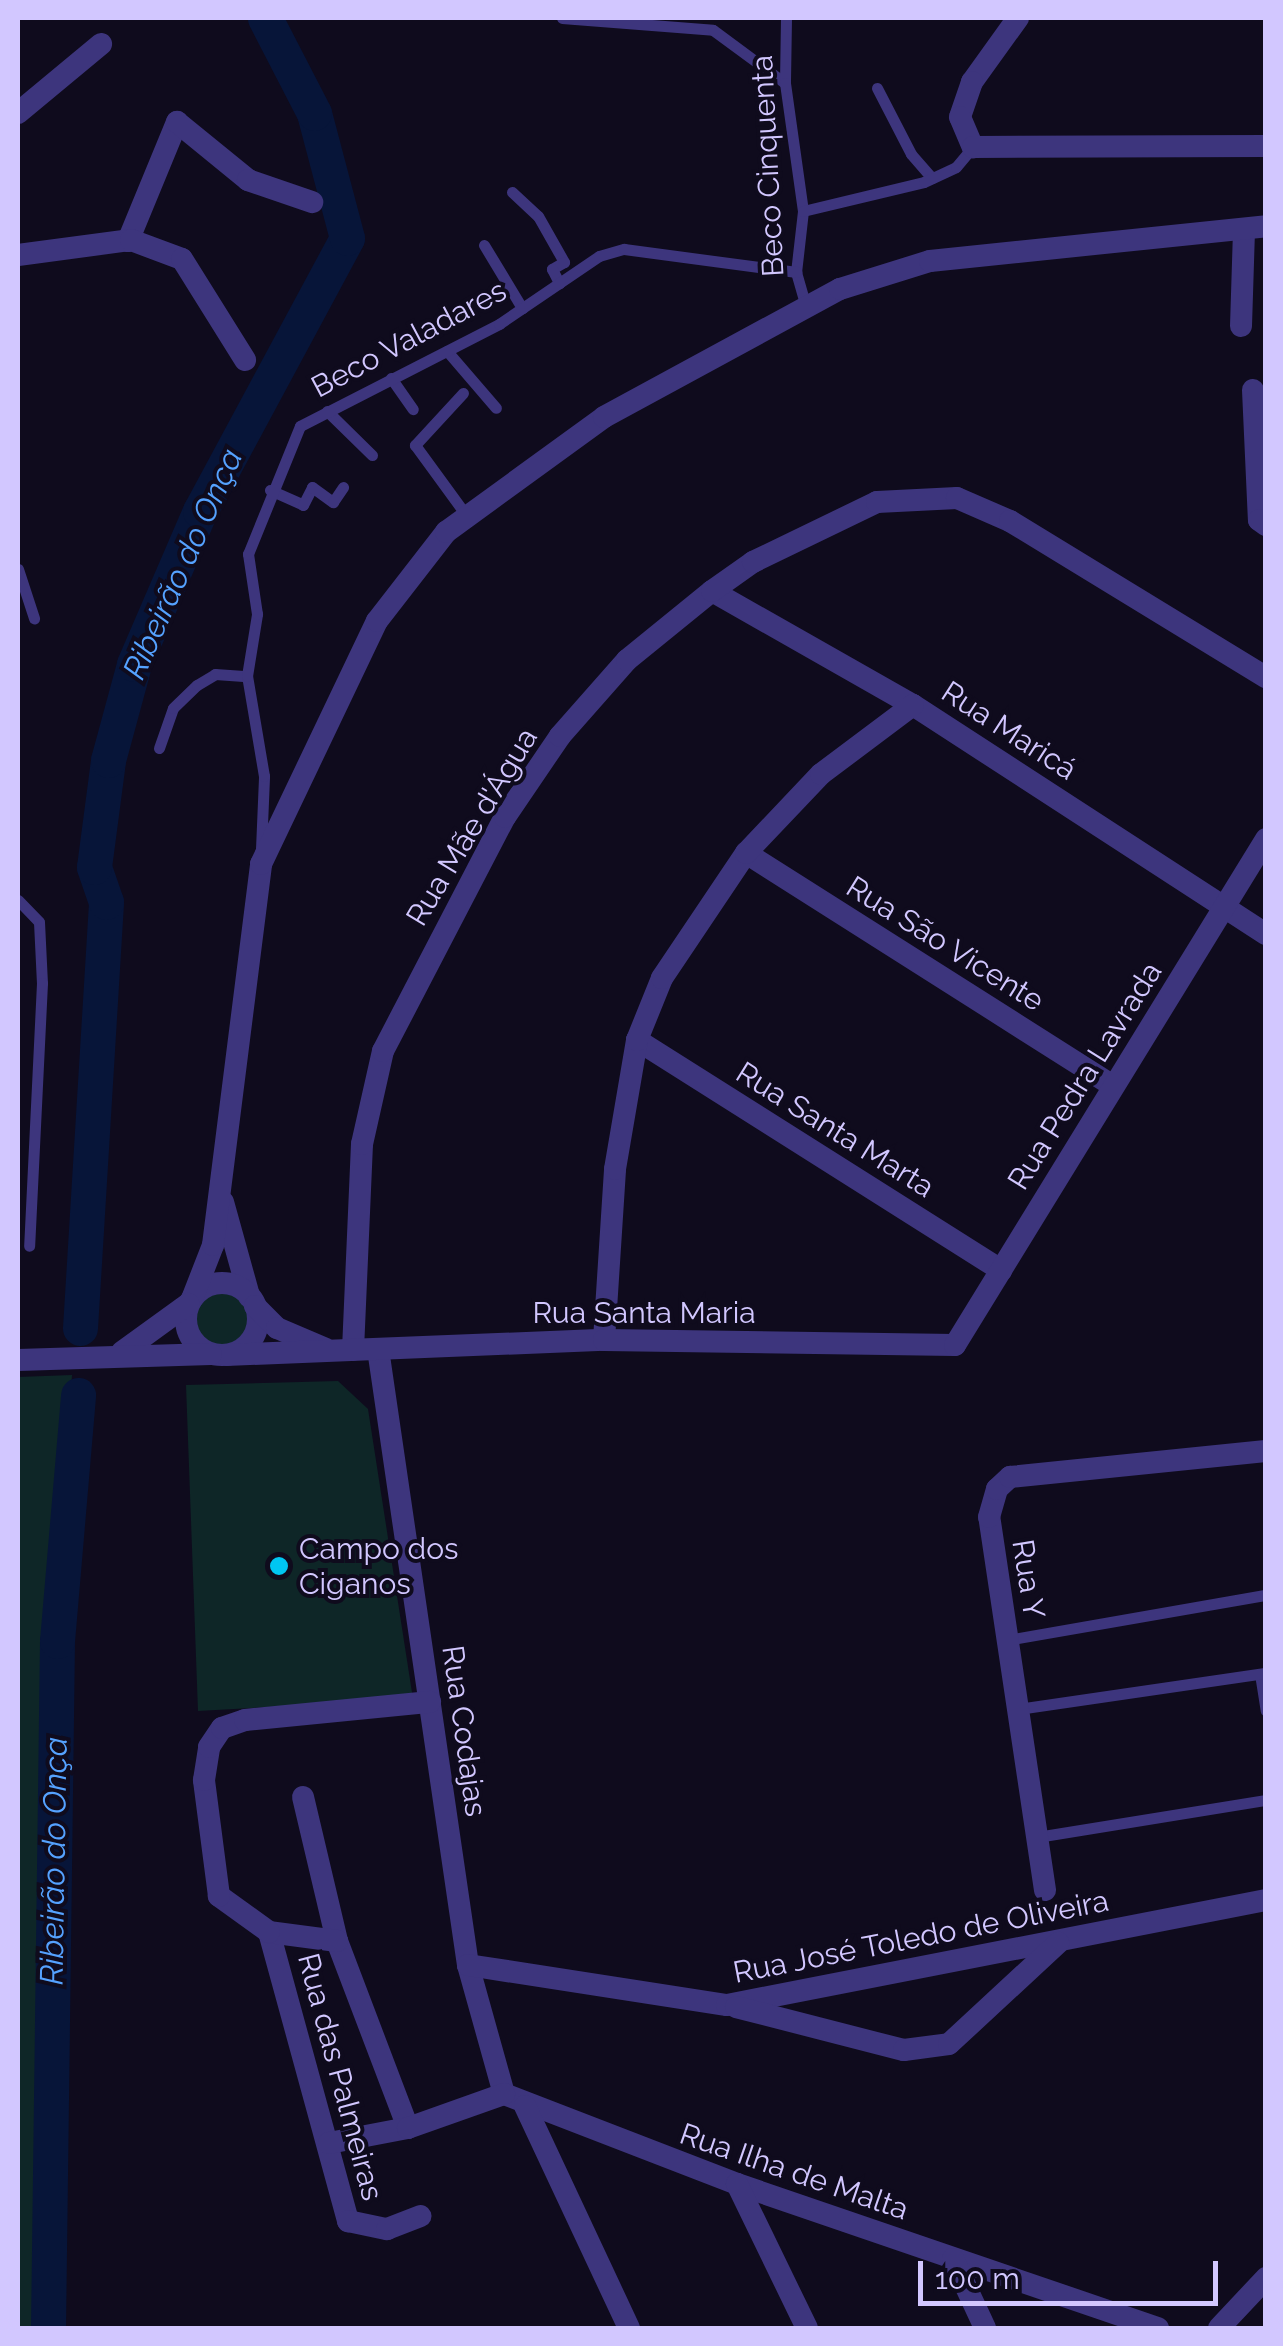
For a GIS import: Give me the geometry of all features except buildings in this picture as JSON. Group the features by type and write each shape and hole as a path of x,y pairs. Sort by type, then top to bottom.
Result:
{"street":[{"path":"1018,18 972,82 960,117 974,147 1266,146"},
{"path":"18,107 101,44"},
{"path":"128,241 178,122 248,180 312,202"},
{"path":"220,1194 252,1301 252,1338 218,1354 188,1333 191,1301 213,1245 260,864 377,620 466,514 604,417 840,289 930,261 1255,228 1241,326"},
{"path":"18,255 128,241 182,258 245,360"},
{"path":"1254,390 1259,520 1266,525"},
{"name":"Rua Mãe d'Água","path":"343,1351 362,1144 383,1051 505,818 560,736 627,660 712,590 753,562 877,502 958,498 1010,521 1266,677"},
{"name":"Rua Maricá","path":"712,590 914,705 1266,934"},
{"path":"604,1340 615,1169 637,1040 683,941 746,853 821,774 914,705"},
{"name":"Rua Pedra Lavrada","path":"955,1345 1266,839"},
{"name":"Rua São Vicente","path":"746,853 1112,1085"},
{"name":"Rua Santa Marta","path":"637,1040 1001,1270"},
{"path":"191,1301 218,1284 252,1301"},
{"name":"Rua Santa Maria","path":"104,1358 154,1336 191,1301"},
{"name":"Rua Santa Maria","path":"252,1301 278,1328 343,1351"},
{"name":"Rua Santa Maria","path":"18,1360 604,1340 955,1345"},
{"name":"Rua Codajas","path":"378,1349 468,1964 514,2100 629,2328"},
{"name":"Rua Y","path":"1046,1890 989,1517 1010,1477 1266,1451"},
{"path":"337,1940 269,1932 219,1896 204,1780 209,1747 222,1728 246,1720 430,1702"},
{"path":"303,1798 337,1940 408,2128"},
{"name":"Rua José Toledo de Oliveira","path":"468,1964 728,2005 1266,1900"},
{"name":"Rua das Palmeiras","path":"269,1932 348,2221 387,2229 421,2216"},
{"path":"728,2005 904,2050 949,2044 1059,1942"},
{"path":"329,2143 408,2128 514,2100"},
{"name":"Rua Ilha de Malta","path":"514,2100 737,2184 1136,2324 1158,2328"},
{"path":"737,2184 807,2328"},
{"path":"953,2259 985,2328"},
{"path":"1219,2328 1266,2278"}],"lane":[{"path":"562,18 672,22 713,30 785,83"},
{"name":"Beco Cinquenta","path":"786,18 785,83 802,211 796,272 807,310"},
{"path":"876,88 910,154 932,178"},
{"path":"802,211 932,178 974,147"},
{"path":"512,192 538,216 564,262 552,268 560,282"},
{"path":"484,245 522,308"},
{"name":"Beco Valadares","path":"260,864 264,776 248,676 257,614 248,554 270,490 300,426 447,351 560,282 624,249 796,272"},
{"path":"447,351 496,408"},
{"path":"391,378 414,409"},
{"path":"462,393 415,445 466,514"},
{"path":"326,411 372,454"},
{"path":"270,490 303,504 312,487 332,502 344,487"},
{"path":"18,569 34,618"},
{"path":"159,748 173,708 198,685 215,674 248,676"},
{"path":"18,900 39,922 42,983 30,1246"},
{"path":"1007,1640 1266,1595"},
{"path":"1018,1709 1262,1674 1266,1711"},
{"path":"1037,1837 1266,1800"}],"green space":[{"path":"221,1290 241,1299 250,1319 241,1339 221,1348 201,1339 192,1319 201,1299"},
{"path":"72,1375 57,1567 39,2328 18,2328 18,1377"},
{"name":"Campo dos Ciganos","path":"338,1381 368,1409 413,1699 198,1711 186,1385"}],"waterway":[{"name":"Ribeirão do Onça","path":"80,1328 106,902 94,867 108,760 134,664 200,511 347,238 314,113 265,18"},
{"name":"Ribeirão do Onça","path":"48,2328 57,1641 78,1395"}],"place":[{"name":"Campo dos Ciganos","path":"279,1566"}]}
